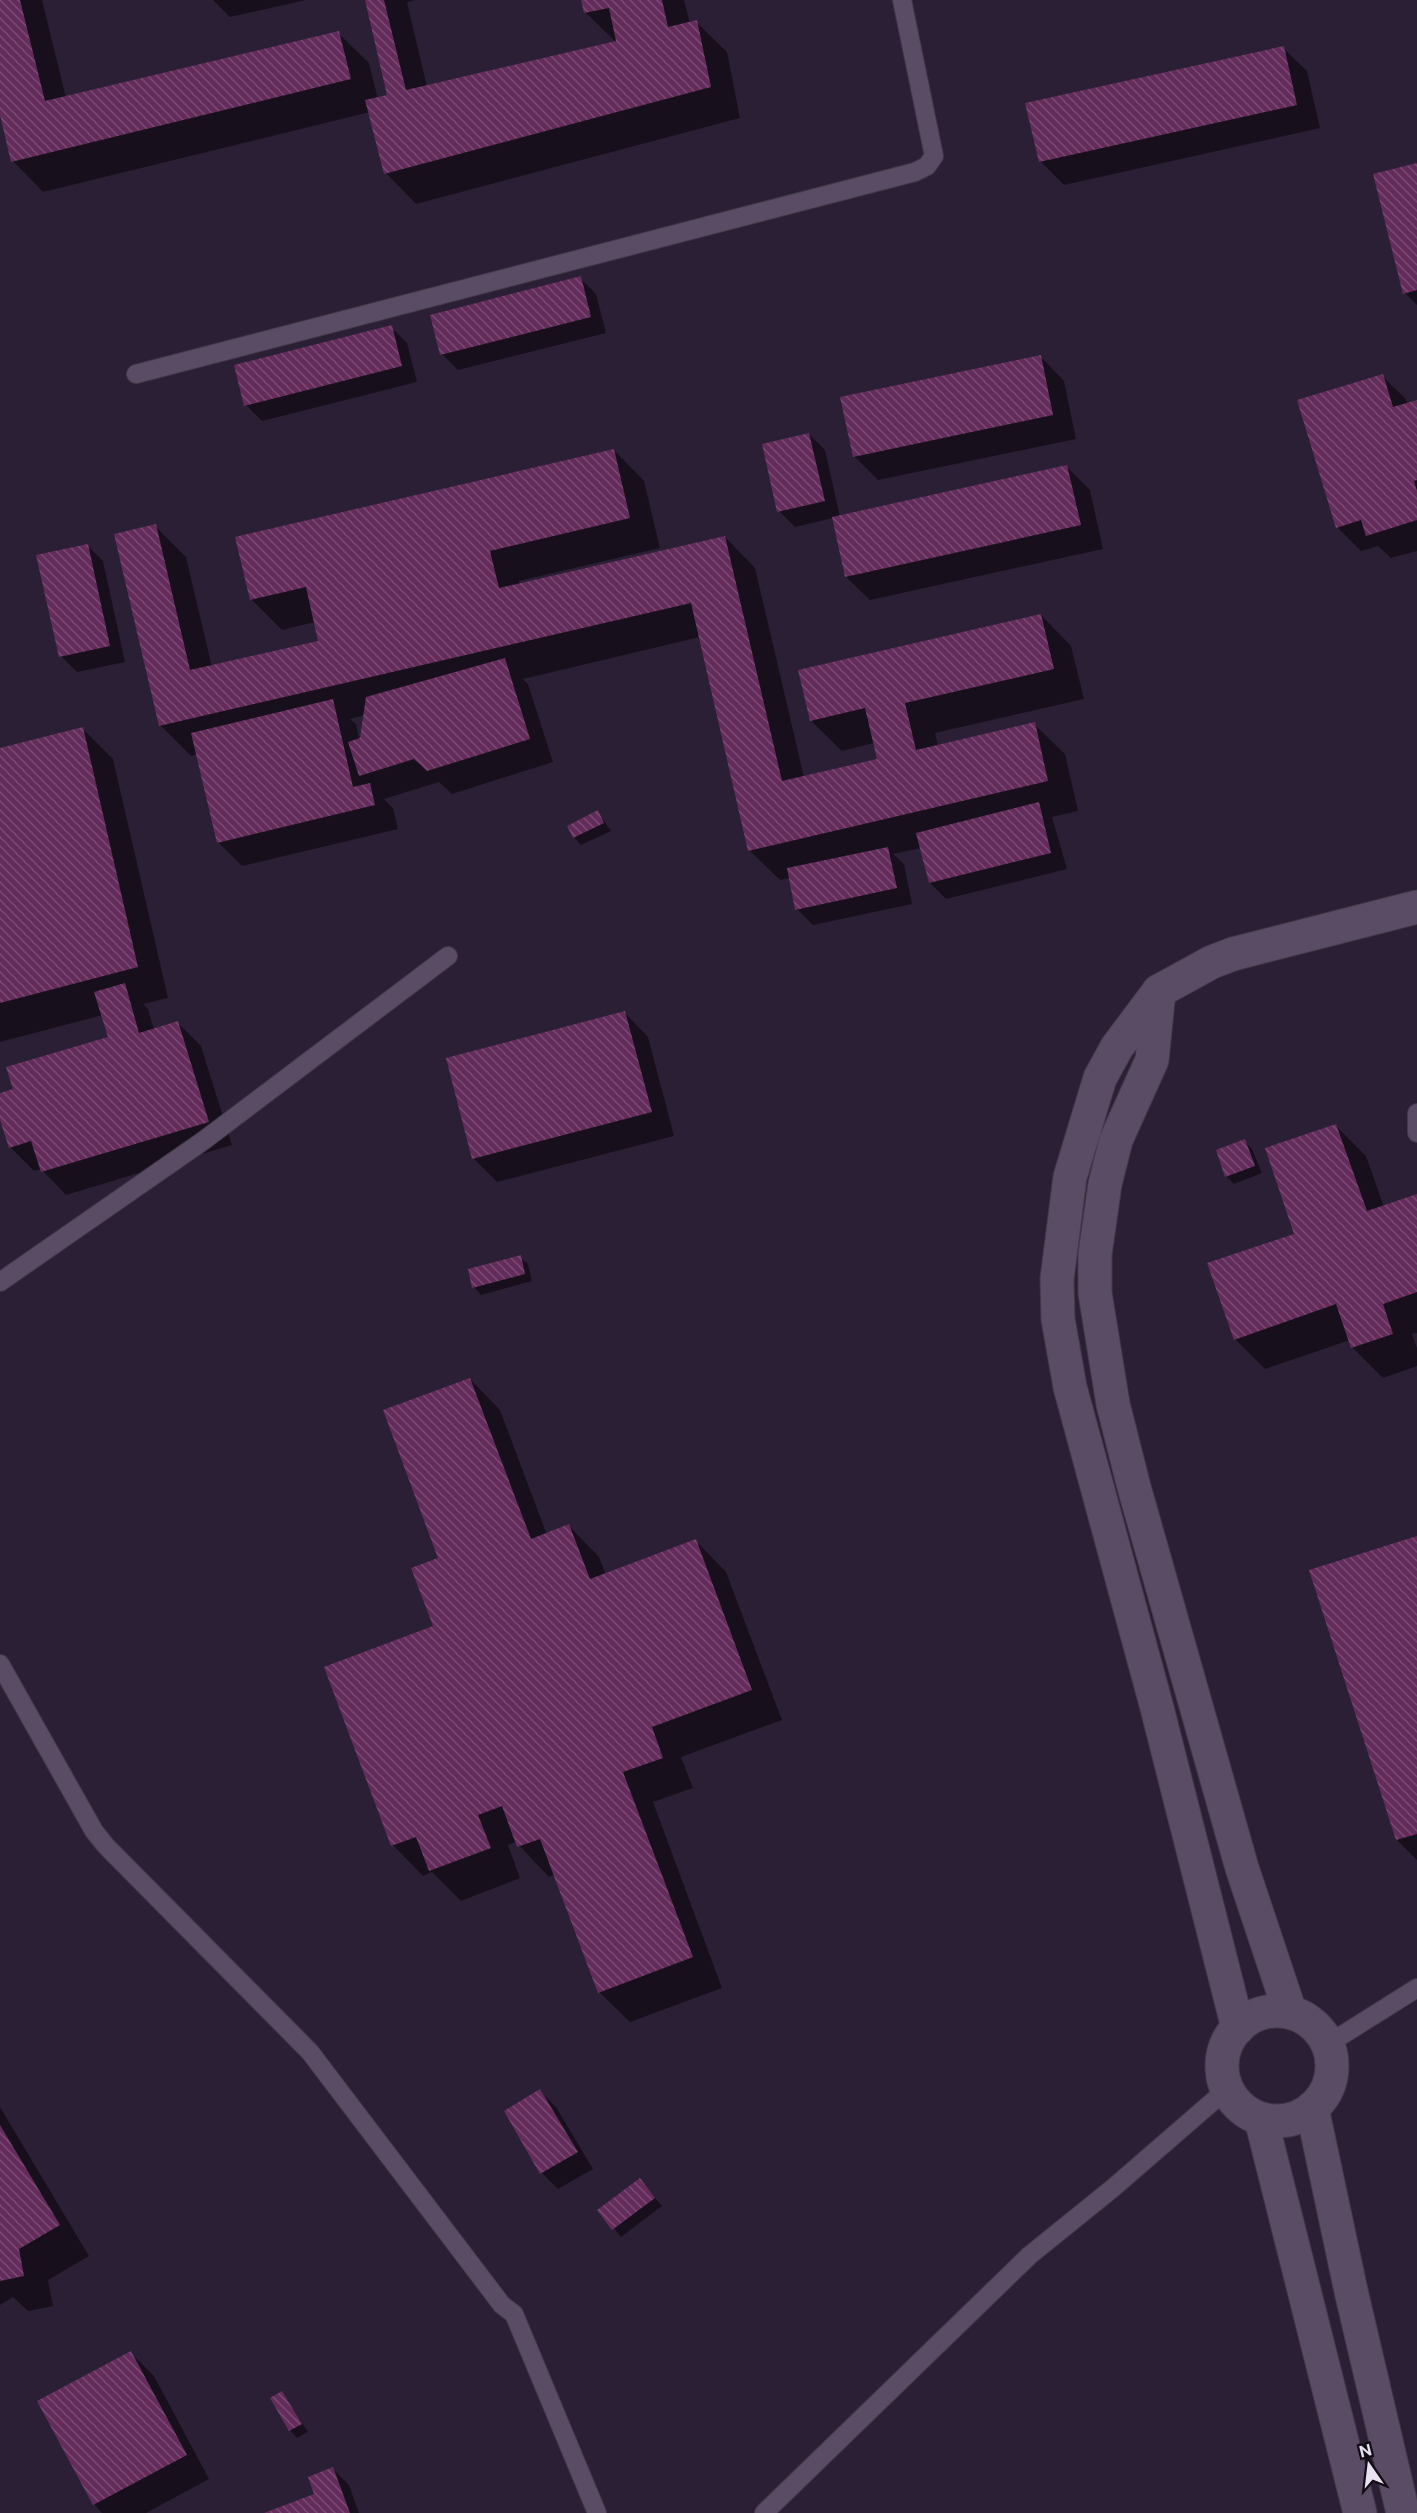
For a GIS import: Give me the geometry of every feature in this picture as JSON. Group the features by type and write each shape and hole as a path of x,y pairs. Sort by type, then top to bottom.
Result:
{"street":[{"path":"1238,2028 1157,1708 1070,1387 1058,1319 1057,1279 1070,1177 1100,1078 1117,1047 1159,991 1212,962 1233,954 1417,907"},
{"path":"1159,991 1152,1060 1116,1140 1105,1184 1095,1254 1095,1293 1113,1404 1134,1487 1242,1868 1290,2012"},
{"path":"1271,2011 1290,2012 1313,2024 1328,2044 1332,2062 1330,2079 1324,2095 1312,2108 1288,2120 1261,2119 1247,2113 1235,2102 1227,2090 1221,2068 1225,2046 1238,2028 1253,2016 1271,2011"},
{"path":"1312,2108 1351,2291 1403,2513"},
{"path":"1261,2119 1360,2513"}],"lane":[{"path":"136,374 921,169 934,156 902,0"},
{"path":"0,1282 203,1141 448,956"},
{"path":"1417,1113 1417,1133"},
{"path":"0,1664 94,1831 106,1846 310,2052 502,2305 514,2314 597,2513"},
{"path":"1328,2044 1417,1988"},
{"path":"772,2510 1030,2255 1113,2188 1227,2090"}],"building":[{"path":"0,0 20,0 45,101 339,31 351,79 11,162 0,115"},
{"path":"365,0 384,0 406,90 616,41 609,8 584,13 581,0 662,0 668,27 697,20 711,87 384,174 365,100 387,95"},
{"path":"1284,46 1297,105 1039,162 1025,103"},
{"path":"1417,163 1417,290 1403,294 1373,174"},
{"path":"581,276 591,317 440,355 430,315"},
{"path":"392,325 402,366 244,406 234,365"},
{"path":"1041,355 1053,415 853,457 840,397"},
{"path":"1383,374 1393,407 1417,400 1417,480 1414,481 1417,491 1417,520 1366,536 1361,520 1336,528 1297,400"},
{"path":"809,433 825,501 777,512 762,444"},
{"path":"614,449 630,518 490,551 499,588 725,536 782,781 877,759 865,708 810,721 798,670 1041,614 1054,669 905,703 916,750 1035,722 1048,781 748,851 691,603 159,726 114,534 156,524 190,670 318,641 306,587 250,600 235,537"},
{"path":"1067,465 1081,525 845,577 832,517"},
{"path":"88,544 110,646 59,657 36,555"},
{"path":"505,658 530,739 427,771 414,759 359,776 348,742 360,738 366,697"},
{"path":"333,699 353,787 370,783 375,805 217,843 191,733"},
{"path":"83,727 138,967 0,1003 0,748"},
{"path":"1039,802 1051,853 929,883 916,833"},
{"path":"598,810 604,823 573,838 567,826"},
{"path":"888,847 897,888 795,910 787,868"},
{"path":"125,983 139,1033 178,1021 209,1122 41,1172 31,1141 9,1148 0,1120 0,1093 13,1089 6,1067 108,1037 94,992"},
{"path":"625,1011 652,1112 472,1159 446,1058"},
{"path":"1336,1124 1367,1211 1417,1194 1417,1292 1383,1304 1393,1334 1351,1348 1336,1304 1234,1340 1207,1263 1294,1234 1265,1148"},
{"path":"1245,1139 1255,1166 1225,1177 1216,1150"},
{"path":"521,1255 525,1274 472,1288 468,1269"},
{"path":"470,1378 531,1539 569,1524 590,1579 696,1539 752,1690 652,1727 663,1758 623,1772 693,1957 598,1993 540,1839 517,1847 502,1806 478,1815 491,1848 429,1871 416,1837 391,1846 324,1667 433,1626 411,1568 438,1558 383,1410"},
{"path":"1417,1536 1417,1834 1396,1840 1309,1570"},
{"path":"540,2089 578,2152 540,2174 504,2111"},
{"path":"0,2125 60,2225 19,2249 24,2276 0,2281"},
{"path":"640,2178 655,2198 612,2230 597,2210"},
{"path":"131,2351 187,2455 93,2505 37,2401"},
{"path":"282,2391 302,2424 289,2431 270,2398"},
{"path":"333,2467 350,2513 264,2513 314,2494 308,2477"}]}
